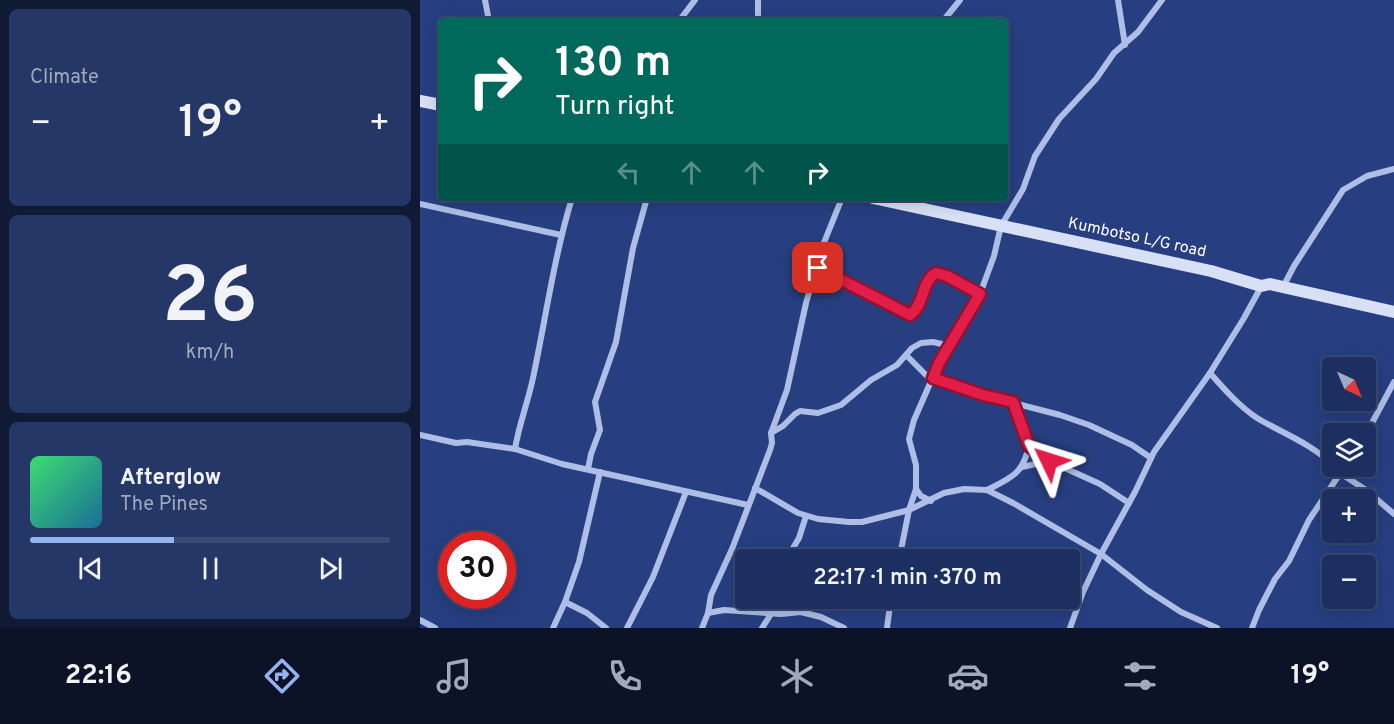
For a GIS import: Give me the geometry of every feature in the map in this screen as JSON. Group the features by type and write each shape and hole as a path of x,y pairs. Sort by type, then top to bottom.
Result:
{"main road":[{"path":"420,100 438,104"},
{"name":"Kumbotso L/G road","path":"887,201 1211,271 1261,286 1270,284 1394,312"}],"street":[{"path":"485,0 488,18"},
{"path":"681,18 696,0"},
{"path":"758,0 758,18"},
{"path":"945,18 960,0"},
{"path":"1118,0 1125,45"},
{"path":"902,549 909,510 916,489 916,465 909,439 919,407 933,378 980,294 994,256 1001,226 1023,189 1035,156 1059,119 1096,79 1114,53 1138,32 1162,0"},
{"path":"1283,287 1343,190 1367,176 1394,169"},
{"path":"515,449 532,380 561,235 571,201"},
{"path":"588,470 600,429 595,402 616,342 633,248 646,201"},
{"path":"702,628 708,613 711,595 732,549 772,443 771,433 787,390 806,303 823,245 841,201"},
{"path":"420,204 561,235"},
{"path":"818,268 910,315 915,311 929,278 936,273 947,276 980,294"},
{"path":"1070,628 1083,592 1101,554 1151,458 1210,373 1261,286"},
{"path":"771,433 800,411 818,413 841,405 871,380 897,365 912,348 921,343 933,342 950,346"},
{"path":"906,355 923,374 983,395 1089,425 1151,458"},
{"path":"1210,373 1256,417 1294,437 1322,457"},
{"path":"1372,423 1394,382"},
{"path":"1013,402 1029,446 1049,461 1100,484 1129,503"},
{"path":"420,435 456,444 467,442 515,449 532,456 588,470 748,505"},
{"path":"987,490 1014,476 1023,467 1029,446"},
{"path":"1023,467 1049,461"},
{"path":"553,628 579,562 600,472"},
{"path":"1252,628 1271,586 1289,561 1309,520 1337,477"},
{"path":"1346,477 1366,490 1394,514"},
{"path":"754,488 806,516 862,522 909,510 944,493 964,489 987,490 1101,554 1170,605 1217,628"},
{"path":"916,489 921,496 931,501"},
{"path":"627,628 653,577 686,492"},
{"path":"792,549 799,538 806,516"},
{"path":"565,602 587,613 606,628"},
{"path":"762,628 769,609"},
{"path":"887,628 890,609"},
{"path":"708,613 724,610 769,614 801,612 821,617 844,628"},
{"path":"420,621 435,628"}],"route":[{"path":"818,268 910,315 915,311 929,278 936,273 947,276 980,294 939,363 933,378 983,395 1013,402 1029,446 1049,461"}]}
